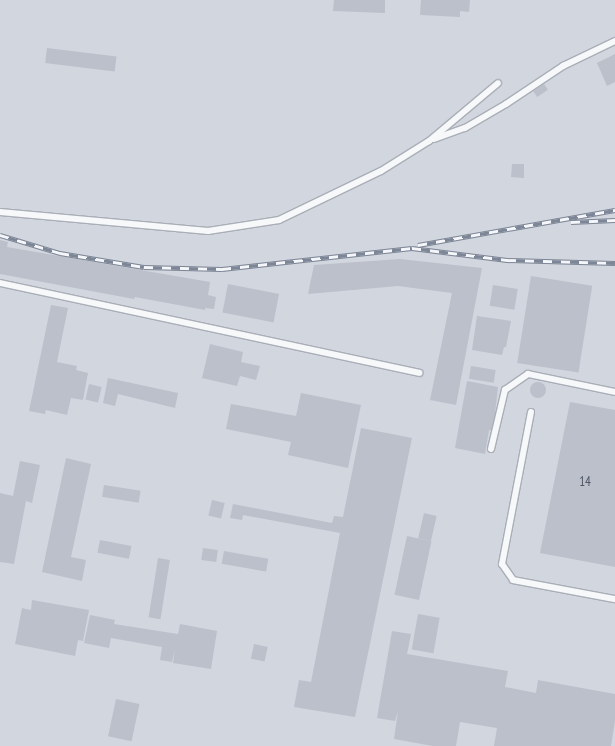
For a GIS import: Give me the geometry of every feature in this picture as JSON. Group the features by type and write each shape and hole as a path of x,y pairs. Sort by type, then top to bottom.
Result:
{"lane":[{"path":"429,141 464,128 506,104 563,66 615,41"},
{"path":"0,212 208,231 260,225 279,220 322,202 381,171 429,141 498,83"},
{"path":"0,283 419,373"},
{"path":"491,449 506,390 528,374 615,392"},
{"path":"531,412 502,564 513,580 615,600"}],"shaded area":[{"path":"0,0 615,0 615,746 0,746"}],"building":[{"path":"334,0 385,0 385,13 333,11"},
{"path":"421,0 470,0 469,12 460,11 460,17 420,15"},
{"path":"47,48 116,57 115,71 45,63"},
{"path":"615,54 615,82 607,86 597,63"},
{"path":"544,84 548,90 537,97 533,91"},
{"path":"512,164 524,164 524,178 511,177"},
{"path":"0,240 8,242 7,247 210,282 208,295 216,297 214,309 205,308 205,310 135,297 134,299 0,274"},
{"path":"400,259 482,268 456,405 430,400 452,293 398,286 308,294 314,265"},
{"path":"531,276 592,286 578,373 517,363"},
{"path":"228,284 279,294 274,322 222,312"},
{"path":"493,285 518,289 514,310 490,306"},
{"path":"51,305 68,308 57,362 77,366 76,370 88,373 83,400 71,398 67,415 46,410 45,414 29,411"},
{"path":"477,316 511,321 506,347 504,347 502,355 472,350"},
{"path":"210,344 243,352 241,362 260,366 256,380 240,376 237,386 202,378"},
{"path":"471,366 496,370 494,383 469,379"},
{"path":"108,378 178,393 175,408 118,394 115,406 103,403"},
{"path":"467,381 498,387 493,431 489,430 485,454 455,448"},
{"path":"538,382 545,387 546,390 541,397 538,398 531,393 530,390 535,383"},
{"path":"89,384 102,387 98,403 85,400"},
{"path":"301,393 361,405 348,468 288,455 291,442 226,429 231,404 296,416"},
{"path":"570,402 615,410 615,567 540,553"},
{"path":"361,428 412,438 355,717 294,707 299,680 311,682 340,533 243,515 242,520 230,518 233,504 332,523 334,516 343,517"},
{"path":"66,458 91,464 71,557 86,560 82,581 42,572"},
{"path":"20,461 40,465 32,503 26,501 14,564 0,562 0,493 13,496"},
{"path":"104,485 141,491 139,503 102,497"},
{"path":"212,500 225,503 221,519 208,516"},
{"path":"424,513 437,516 431,541 418,538"},
{"path":"407,536 431,541 419,600 395,595"},
{"path":"100,540 131,546 129,559 98,553"},
{"path":"203,548 218,550 216,562 201,560"},
{"path":"224,551 268,559 266,572 222,564"},
{"path":"158,558 170,560 160,619 149,617"},
{"path":"32,600 89,610 83,641 78,640 75,656 15,644 22,608 31,610"},
{"path":"418,614 440,618 433,653 412,649"},
{"path":"90,615 115,620 114,624 178,634 180,624 217,631 211,669 173,663 175,649 172,662 160,660 162,647 111,638 109,648 84,643"},
{"path":"392,631 411,634 407,654 508,671 505,687 536,693 538,680 615,694 615,721 611,746 494,746 497,728 460,722 456,746 433,746 394,739 398,711 395,721 377,718"},
{"path":"254,644 268,647 265,662 251,659"},
{"path":"116,699 139,704 132,741 108,736"}],"railway":[{"path":"418,245 615,210"},
{"path":"571,222 615,220"},
{"path":"0,235 60,253 144,267 222,269 412,248 507,260 615,263"}]}
